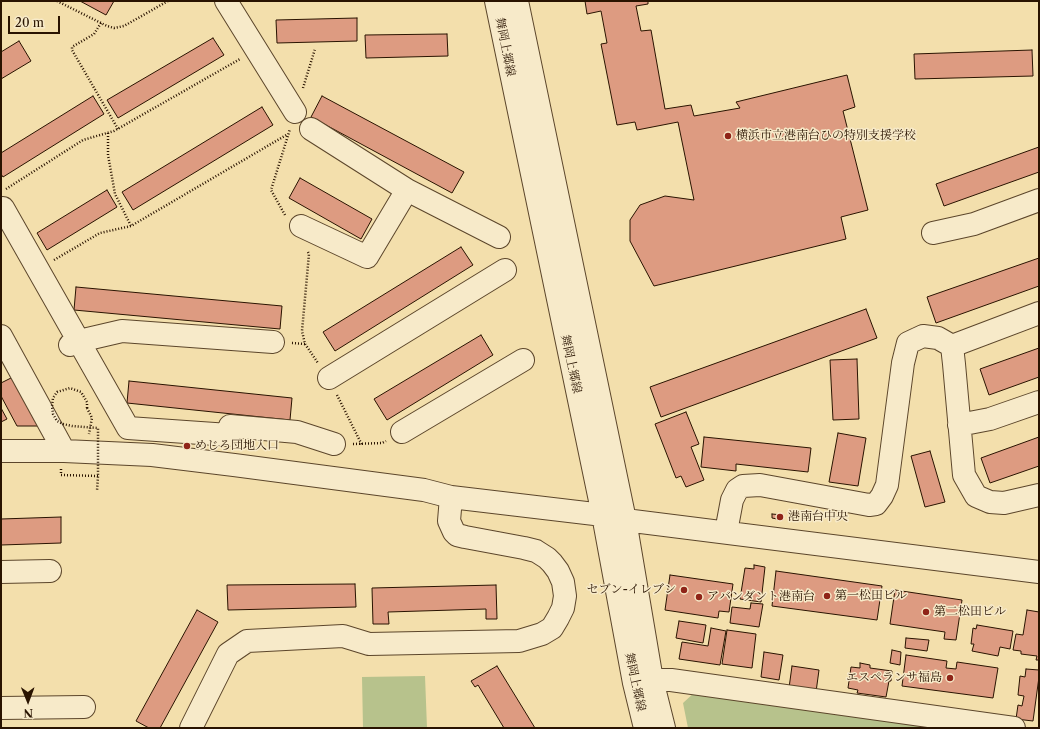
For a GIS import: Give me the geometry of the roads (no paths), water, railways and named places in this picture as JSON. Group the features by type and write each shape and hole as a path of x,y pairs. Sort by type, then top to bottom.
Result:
{"street":[{"path":"226,1 295,112"},
{"name":"舞岡上郷線","path":"496,1 603,515 643,681 664,728"},
{"name":"舞岡上郷線","path":"517,1 625,520 643,681 645,728"},
{"path":"311,129 407,190 499,236"},
{"path":"294,221 367,257 407,190"},
{"path":"933,233 974,224 1039,200"},
{"path":"1,210 4,208 38,270 74,343 128,428 229,435 230,426 297,432 334,444"},
{"path":"329,378 505,270"},
{"path":"952,346 1039,313"},
{"path":"74,343 122,331 273,342"},
{"path":"1,336 64,452"},
{"path":"726,532 732,500 737,490 743,486 760,485 869,505 876,504 887,485 903,363 908,343 923,336 938,338 952,346"},
{"path":"952,346 964,476 976,496 990,502 1004,503 1039,495"},
{"path":"402,432 524,360"},
{"path":"960,426 990,419 1039,402"},
{"path":"1,451 152,455 424,490 451,497 603,515 625,520 1039,572"},
{"path":"191,728 228,654 247,641 343,636 369,644 519,641 542,634 552,628 563,608 565,596 563,582 552,563 536,551 458,535 454,532 450,521 451,497"},
{"path":"1,572 50,570"},
{"path":"643,681 671,680 950,724 1014,728"},
{"path":"1,708 84,707"}],"place":[{"name":"横浜市立港南台ひの特別支援学校","path":"728,136"},
{"name":"めじろ団地入口","path":"187,446"},
{"name":"港南台中央","path":"780,517"},
{"name":"セブン-イレブン","path":"684,590"},
{"name":"第一松田ビル","path":"827,596"},
{"name":"アバンダント港南台","path":"699,597"},
{"name":"第二松田ビル","path":"926,612"},
{"name":"エスペランサ福島","path":"950,678"}]}
